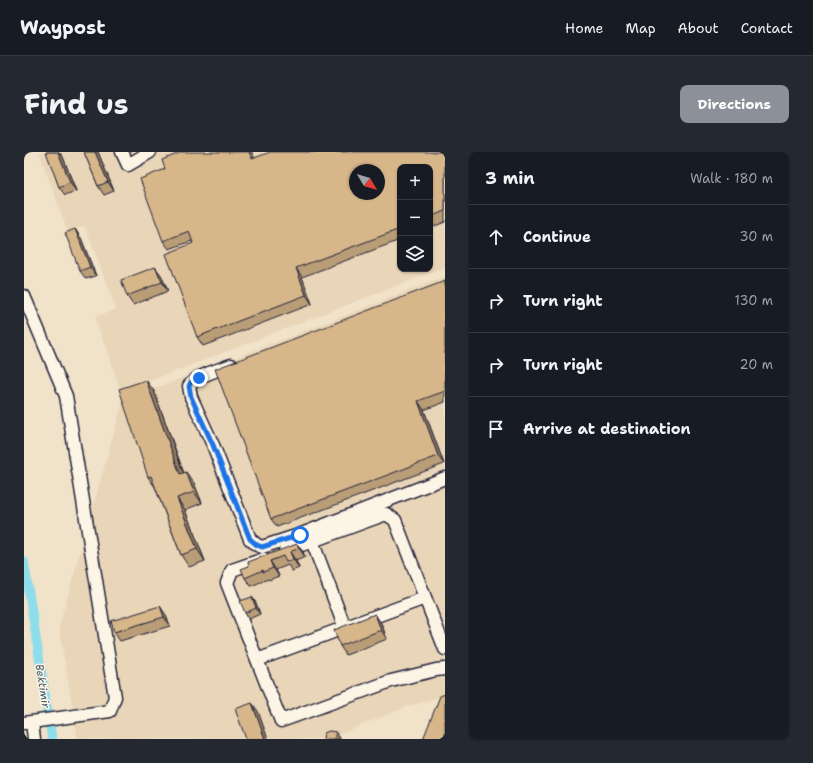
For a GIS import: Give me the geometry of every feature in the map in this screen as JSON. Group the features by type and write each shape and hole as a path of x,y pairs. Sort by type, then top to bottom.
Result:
{"lane":[{"path":"122,152 128,165 150,152"},
{"path":"24,296 66,396 114,697 110,711 31,722 34,739"},
{"path":"244,361 199,378 191,382 189,386 191,397 213,445 250,539 257,545 262,547 300,535 445,478"},
{"path":"445,649 395,520 386,514 232,570 227,583 280,721 391,681 445,669"},
{"path":"312,541 345,628"},
{"path":"257,660 425,598"}],"shaded area":[{"path":"39,152 445,152 445,267 433,272 433,164 397,164 397,272 432,272 121,392 95,317 116,309 85,226 68,232"},
{"path":"445,277 445,695 406,707 327,739 78,739 59,627 123,401"}],"building":[{"path":"46,152 58,152 70,182 59,187"},
{"path":"84,152 95,152 108,182 98,186"},
{"path":"182,152 249,152 252,159 270,152 445,152 445,211 433,216 433,164 397,164 397,230 296,268 306,295 197,337 166,254 193,243 189,231 163,241 140,179 165,169 162,160"},
{"path":"75,229 90,267 80,271 65,233"},
{"path":"155,267 162,282 127,296 121,280"},
{"path":"445,281 445,391 418,401 438,456 271,519 215,369"},
{"path":"146,380 180,474 186,472 194,492 177,498 197,549 181,555 151,476 148,477 119,389"},
{"path":"297,544 299,548 290,552 293,559 286,562 283,556 270,561 273,568 263,572 263,570 245,578 241,569 249,566 248,562"},
{"path":"252,597 256,608 245,613 240,601"},
{"path":"160,606 164,617 114,632 111,621"},
{"path":"375,614 381,630 340,646 334,630"},
{"path":"445,694 445,739 423,739 440,696"},
{"path":"252,703 265,739 246,739 235,709"},
{"path":"329,731 336,732 334,739 323,739 324,733"}],"waterway":[{"name":"Bektimir","path":"24,561 52,739"}],"route":[{"path":"199,378 191,382 189,386 191,397 213,445 250,539 262,547 300,535"}]}
